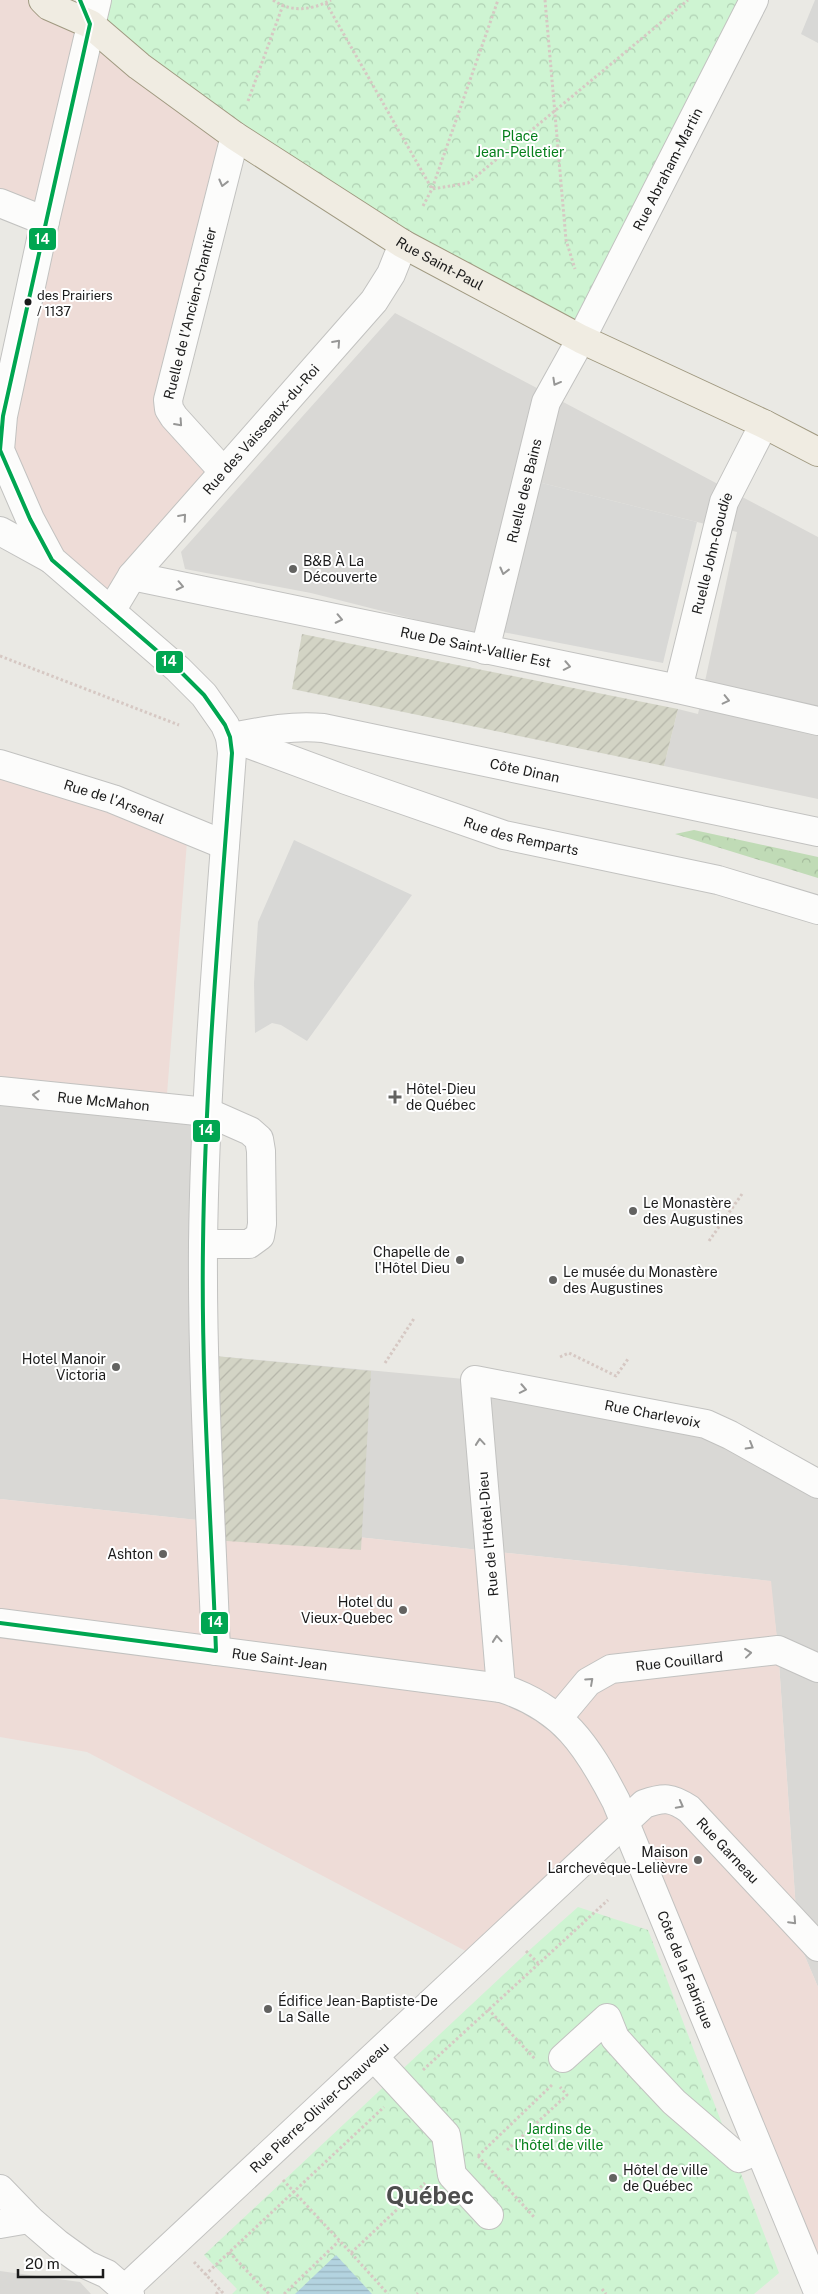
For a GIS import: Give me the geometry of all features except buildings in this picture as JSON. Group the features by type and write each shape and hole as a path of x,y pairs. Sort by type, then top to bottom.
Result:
{"main road":[{"name":"Rue Saint-Paul","path":"43,0 49,6 89,8 140,66 235,136 404,244 580,339 764,424 818,452"}],"street":[{"name":"Rue Abraham-Martin","path":"580,339 754,0"},
{"path":"52,560 33,525 0,450 3,416 89,8"},
{"name":"Ruelle de l'Ancien-Chantier","path":"223,471 174,417 169,409 168,400 235,136"},
{"path":"0,203 45,221"},
{"name":"Rue des Vaisseaux-du-Roi","path":"111,611 132,576 374,301 391,274 404,244"},
{"name":"Ruelle des Bains","path":"485,650 546,402 580,339"},
{"name":"Ruelle John-Goudie","path":"678,689 724,502 764,424"},
{"path":"0,531 52,560 178,669 216,710 230,737 232,753 207,1112 204,1244 204,1356 216,1651"},
{"name":"Rue De Saint-Vallier Est","path":"132,576 678,689 818,721"},
{"name":"Côte Dinan","path":"230,737 304,726 323,728 818,832"},
{"name":"Rue des Remparts","path":"230,737 504,835 718,880 818,910"},
{"name":"Rue de l'Arsenal","path":"0,764 113,799 225,845"},
{"name":"Rue McMahon","path":"0,1091 207,1112 250,1131 259,1139 261,1151 262,1224 260,1236 249,1244 204,1244"},
{"name":"Rue Charlevoix","path":"475,1380 706,1424 730,1435 818,1484"},
{"name":"Rue de l'Hôtel-Dieu","path":"475,1380 501,1688"},
{"name":"Rue Saint-Jean","path":"0,1623 501,1688"},
{"name":"Rue Couillard","path":"558,1718 588,1682 611,1669 778,1650 818,1668"},
{"name":"Côte de la Fabrique","path":"501,1688 529,1698 558,1718 588,1752 616,1800 759,2150 809,2288"},
{"name":"Rue Garneau","path":"624,1823 644,1804 662,1798 678,1802 702,1822 818,1947"},
{"name":"Rue Pierre-Olivier-Chauveau","path":"127,2291 263,2160 624,1823"},
{"path":"557,2069 606,2018 615,2038 682,2108 739,2158 759,2150"},
{"path":"374,2057 446,2134 452,2175 489,2215"},
{"path":"0,2189 29,2219 65,2249 87,2265 107,2274 127,2291"},
{"path":"0,2224 29,2219"}],"path":[{"path":"273,0 283,5 302,9 315,8 331,0"},
{"path":"423,206 432,189 498,0"},
{"path":"545,0 566,240 575,269"},
{"path":"432,189 468,183 688,0"},
{"path":"326,3 432,189"},
{"path":"248,101 283,5"},
{"path":"0,656 179,725"},
{"path":"709,1241 742,1194"},
{"path":"385,1363 415,1317"},
{"path":"560,1357 569,1353 616,1376 628,1359"},
{"path":"523,1949 538,1963"},
{"path":"488,2010 557,2069 560,2087"},
{"path":"456,2178 556,2082 567,2094 507,2150"},
{"path":"478,2156 534,2217"},
{"path":"263,2160 388,2294"},
{"path":"351,2253 424,2184"},
{"path":"286,2293 339,2241"},
{"path":"230,2252 269,2294"},
{"path":"190,2258 224,2294"},
{"path":"602,2289 606,2294"},
{"path":"216,2294 220,2290"}],"shaded area":[{"path":"0,0 67,0 235,136 168,400 223,471 119,599 81,585 0,450 45,221 0,203"},
{"path":"815,0 818,0 818,43 801,34"},
{"path":"395,313 818,537 818,799 664,766 678,709 698,714 737,532 514,476 477,635 311,593 185,569 181,552"},
{"path":"534,481 697,522 663,663 497,631"},
{"path":"302,634 678,709 664,766 292,689"},
{"path":"0,764 188,829 167,1094 0,1080"},
{"path":"294,840 412,895 307,1041 281,1025 272,1023 255,1033 254,983 258,922"},
{"path":"0,1091 207,1112 204,1355 475,1380 706,1424 818,1486 818,1987 798,1940 778,1648 770,1581 0,1499"},
{"path":"204,1355 371,1371 361,1550 212,1540"},
{"path":"0,1499 771,1581 778,1648 798,1940 818,1987 818,2292 624,1823 479,1958 87,1752 0,1737"},
{"path":"0,2271 80,2282 91,2294 0,2294"}],"green space":[{"name":"Place Jean-Pelletier","path":"81,0 754,0 581,339 404,244 93,24"},
{"path":"694,830 818,857 818,878 675,834"},
{"name":"Jardins de l'hôtel de ville","path":"578,1907 648,1930 779,2273 754,2294 232,2294 237,2289 204,2255"}],"water":[{"path":"336,2255 372,2294 295,2294"}],"transit line":[{"name":"14","path":"0,1623 216,1651 205,1397 203,1245 210,1060 232,753 230,737 225,725 204,695 178,669 52,560 30,519 0,450 3,416 90,24 80,0"}],"place":[{"name":"des Prairiers / 1137","path":"28,302"},
{"name":"B&B À La Découverte","path":"293,569"},
{"name":"Hôtel-Dieu de Québec","path":"395,1097"},
{"name":"Le Monastère des Augustines","path":"633,1211"},
{"name":"Chapelle de l'Hôtel Dieu","path":"460,1260"},
{"name":"Le musée du Monastère des Augustines","path":"553,1280"},
{"name":"Hotel Manoir Victoria","path":"116,1367"},
{"name":"Ashton","path":"163,1554"},
{"name":"Hotel du Vieux-Quebec","path":"403,1610"},
{"name":"Maison Larchevêque-Lelièvre","path":"698,1860"},
{"name":"Édifice Jean-Baptiste-De La Salle","path":"268,2009"},
{"name":"Hôtel de ville de Québec","path":"613,2178"}],"district":[{"name":"Québec","path":"430,2195"}]}
